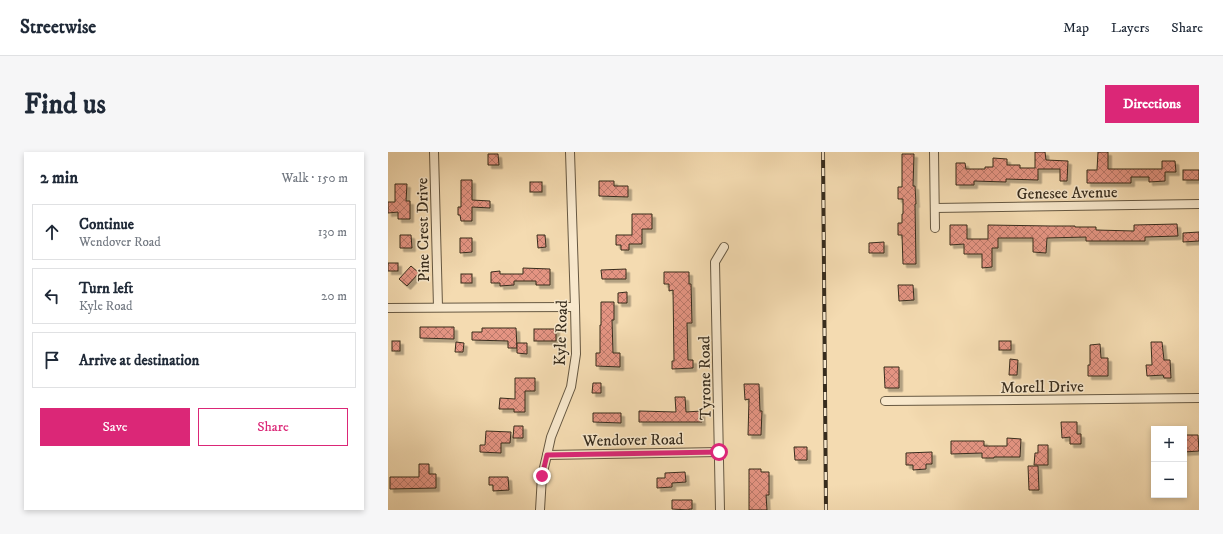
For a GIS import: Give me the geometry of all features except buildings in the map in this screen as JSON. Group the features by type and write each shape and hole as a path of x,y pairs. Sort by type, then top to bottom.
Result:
{"street":[{"name":"Pine Crest Drive","path":"434,152 438,307"},
{"name":"Kyle Road","path":"540,510 542,476 552,437 571,387 576,354 576,307 570,152"},
{"path":"934,152 935,228"},
{"name":"Genesee Avenue","path":"935,208 1199,204"},
{"name":"Tyrone Road","path":"720,510 715,262 724,247"},
{"path":"388,308 576,307"},
{"name":"Morell Drive","path":"885,401 1199,398"},
{"name":"Wendover Road","path":"547,455 719,452"}],"railway":[{"path":"823,152 826,510"}],"route":[{"path":"542,476 547,455 719,452"}]}
